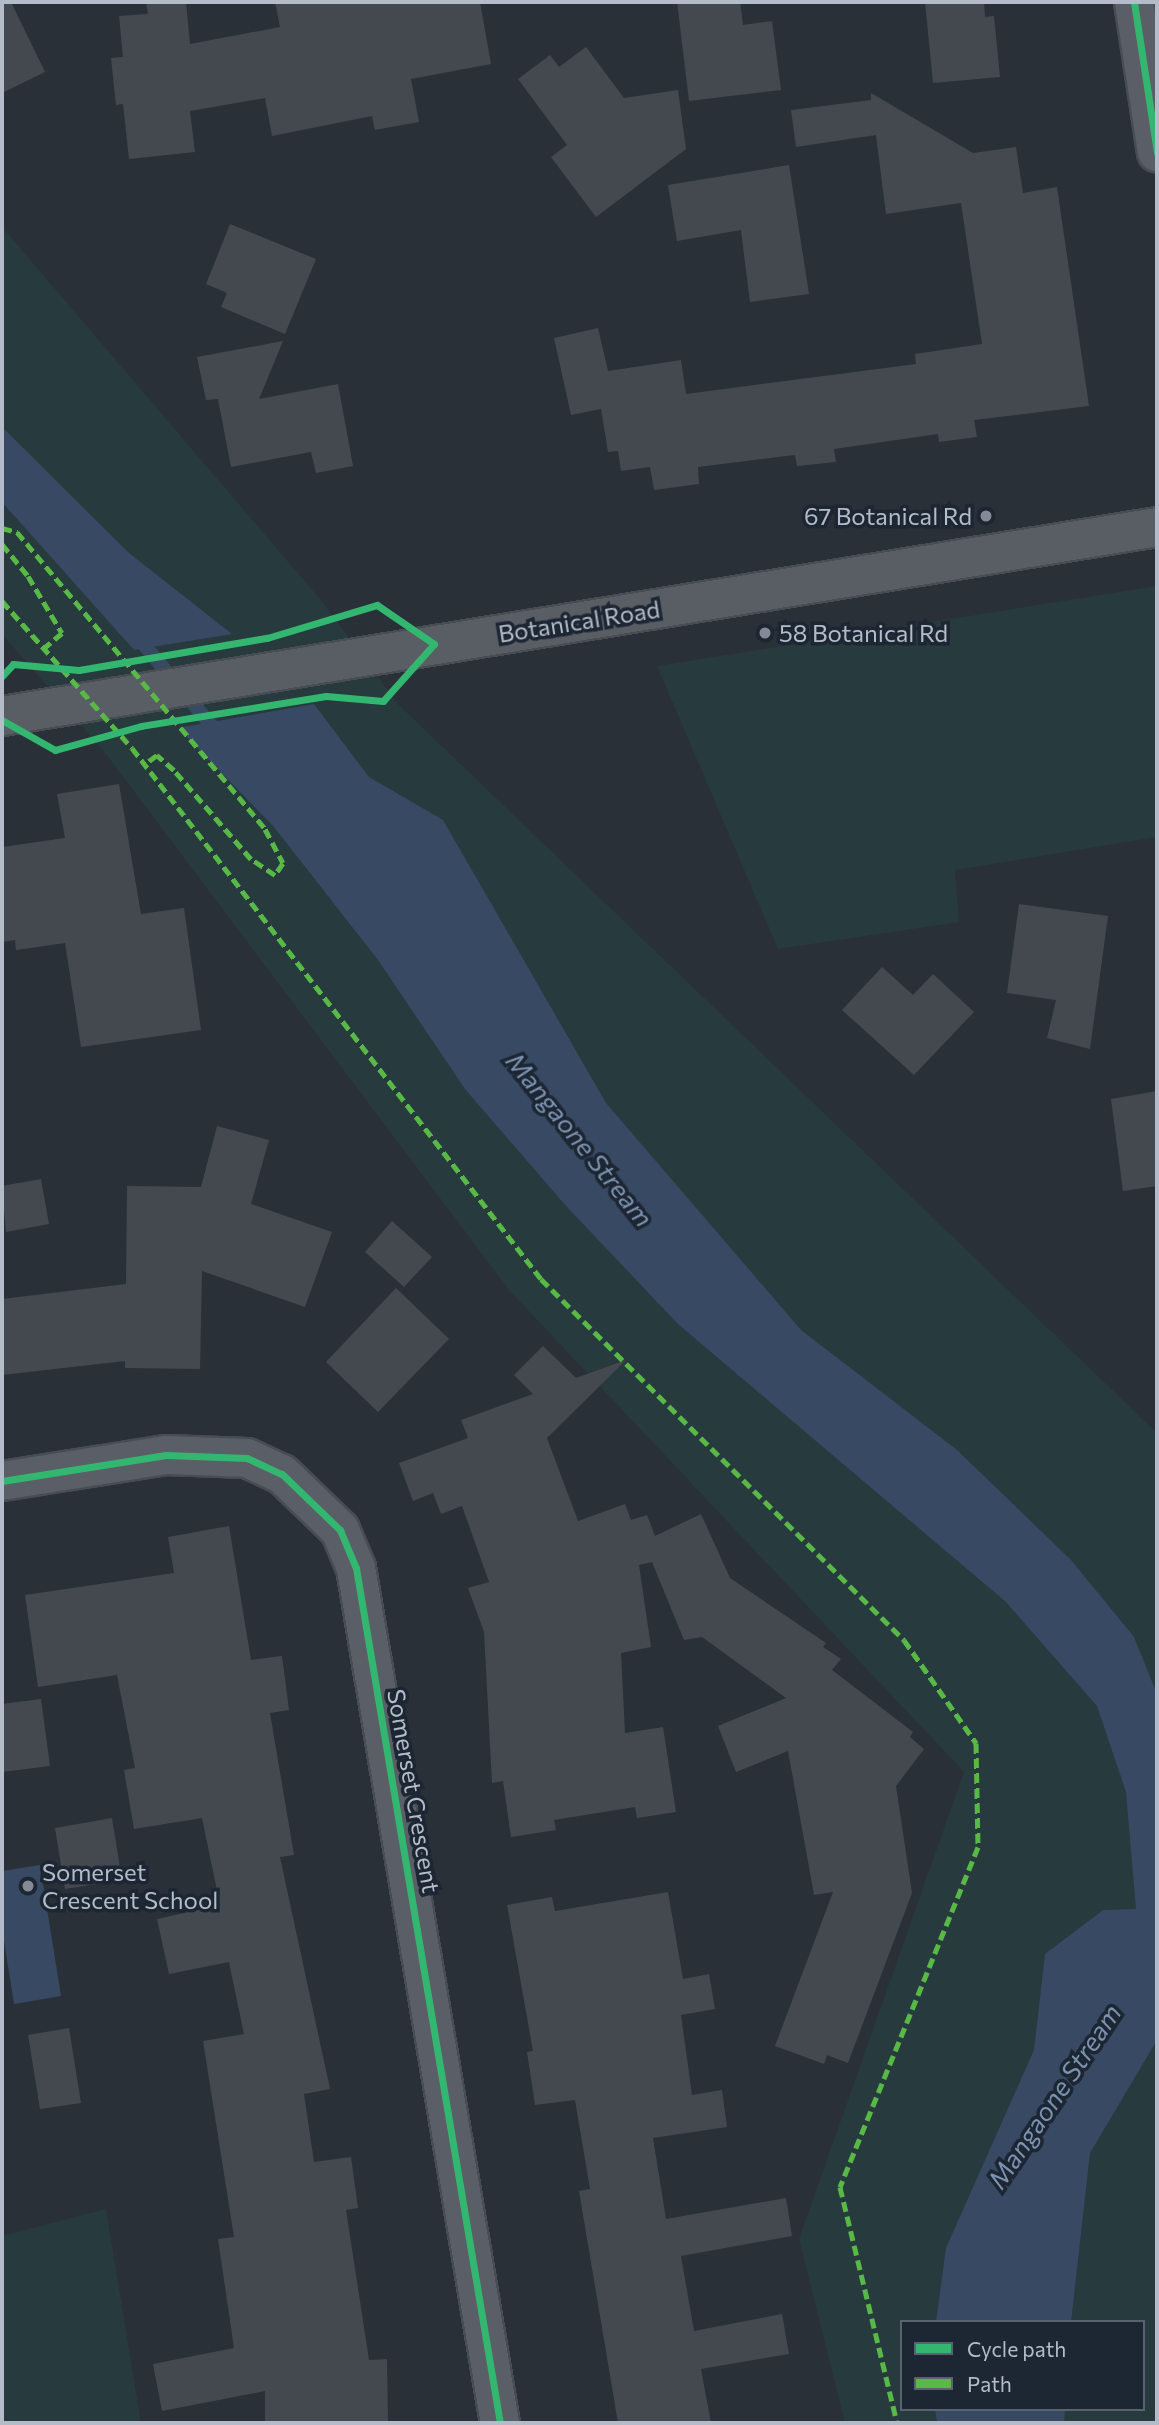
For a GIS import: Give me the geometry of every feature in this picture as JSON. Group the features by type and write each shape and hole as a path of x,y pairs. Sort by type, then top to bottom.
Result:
{"main road":[{"name":"Botanical Road","path":"2,716 1157,527"}],"street":[{"path":"1134,2 1157,152"},
{"name":"Somerset Crescent","path":"2,1481 166,1455 247,1458 282,1474 340,1530 356,1568 500,2423"}],"green space":[{"path":"2,227 320,599 399,705 1157,1433 1157,2423 845,2423 799,2239 964,1772 509,1290 106,754 2,634"},
{"path":"1157,586 1157,837 955,870 959,922 778,949 657,666"},
{"path":"106,2209 141,2423 2,2423 2,2236"}],"water":[{"path":"2,427 129,553 232,634 134,650 2,502"},
{"path":"314,704 369,777 443,820 606,1103 801,1330 957,1450 1071,1560 1134,1637 1157,1694 1157,2040 1090,2153 1071,2320 936,2320 946,2248 1034,2050 1045,1954 1103,1910 1136,1909 1126,1792 1097,1706 1006,1602 678,1324 566,1206 465,1089 378,960 274,827 178,728"},
{"path":"40,1865 61,1996 14,2004 2,1928 2,1871"},
{"path":"935,2411 1065,2411 1064,2423 937,2423"}],"building":[{"path":"2,2 11,2 45,72 2,93"},
{"path":"146,2 186,2 190,44 280,27 275,2 480,2 491,64 411,79 419,122 375,130 372,116 272,136 265,98 190,111 195,152 129,159 123,104 116,105 111,58 123,57 119,16 148,14"},
{"path":"677,2 740,2 743,25 772,21 781,90 689,101"},
{"path":"925,2 984,2 985,17 994,16 1000,77 933,83"},
{"path":"586,47 624,98 678,90 686,149 596,217 551,157 567,145 518,79 550,55 559,67"},
{"path":"871,93 973,153 1016,147 1023,193 1057,187 1089,406 974,420 977,437 939,442 938,434 834,449 836,462 797,466 795,455 698,467 699,484 654,490 650,467 621,471 618,451 608,452 601,409 571,415 554,338 598,328 608,371 681,360 686,394 916,364 915,354 982,344 961,203 886,214 876,135 796,147 791,110 871,100"},
{"path":"789,165 809,294 750,302 741,230 677,241 668,185"},
{"path":"230,224 316,259 285,334 221,307 227,293 206,284"},
{"path":"283,341 259,399 338,384 353,466 316,473 311,452 231,467 218,399 206,400 197,357"},
{"path":"119,784 141,914 184,908 201,1030 81,1047 65,943 16,950 15,940 2,942 2,847 65,838 57,794"},
{"path":"1019,904 1108,916 1090,1049 1047,1038 1056,1000 1007,993"},
{"path":"882,967 913,995 933,974 974,1012 914,1075 842,1010"},
{"path":"1157,1091 1157,1186 1123,1191 1111,1099"},
{"path":"217,1126 269,1140 251,1204 332,1232 305,1307 202,1271 200,1369 125,1368 125,1361 2,1375 2,1299 126,1284 127,1186 201,1187"},
{"path":"41,1179 49,1224 6,1232 2,1186"},
{"path":"392,1221 432,1257 404,1287 365,1252"},
{"path":"396,1288 449,1339 378,1412 326,1362"},
{"path":"543,1346 576,1378 626,1360 547,1438 578,1521 625,1504 631,1520 647,1515 655,1536 701,1514 730,1578 826,1643 823,1647 841,1659 832,1670 913,1732 910,1737 924,1749 896,1786 912,1893 848,2063 827,2055 824,2064 775,2046 833,1892 814,1895 788,1751 736,1772 718,1726 786,1698 702,1637 684,1640 652,1562 639,1565 651,1647 621,1653 625,1733 663,1727 676,1812 637,1818 635,1807 554,1820 556,1830 511,1837 503,1781 492,1783 484,1632 468,1588 489,1582 462,1506 441,1514 433,1493 413,1501 399,1463 468,1438 461,1420 533,1394 514,1375"},
{"path":"229,1526 251,1660 282,1656 289,1710 270,1713 294,1855 280,1857 330,2089 304,2094 314,2162 351,2157 358,2208 346,2210 369,2360 387,2359 388,2423 265,2423 265,2391 162,2411 153,2364 234,2348 218,2239 234,2237 203,2041 244,2034 229,1962 169,1974 157,1919 220,1905 202,1818 134,1829 124,1770 135,1768 117,1675 38,1687 25,1595 174,1573 168,1537"},
{"path":"41,1699 50,1766 2,1772 2,1704"},
{"path":"112,1818 122,1880 65,1889 55,1828"},
{"path":"668,1892 683,1979 709,1974 715,2009 681,2015 692,2095 722,2090 727,2127 653,2138 666,2219 786,2198 792,2236 681,2256 694,2331 782,2314 789,2354 701,2369 711,2423 618,2423 579,2191 590,2189 575,2100 535,2105 527,2052 533,2051 507,1905 552,1897 555,1911"},
{"path":"69,2028 81,2103 40,2109 28,2035"}],"waterway":[{"name":"Mangaone Stream","path":"135,634 221,737"}],"marked path":[{"path":"2,528 17,532 265,829 283,863 275,875 251,859 174,770 157,755 145,764"},
{"path":"2,544 28,576 62,633 44,648"},
{"path":"2,601 132,748 541,1279 904,1640 976,1743 978,1847 840,2187 897,2423"}],"cycle path":[{"path":"1134,2 1157,152"},
{"path":"2,676 13,664 79,670 267,638 377,605 434,644 383,701 326,696 141,726 55,750 2,720"},
{"path":"2,1481 166,1455 247,1458 282,1474 340,1530 356,1568 500,2423"}],"place":[{"name":"67 Botanical Rd","path":"986,516"},
{"name":"58 Botanical Rd","path":"765,633"},
{"name":"Somerset Crescent School","path":"28,1886"}]}
